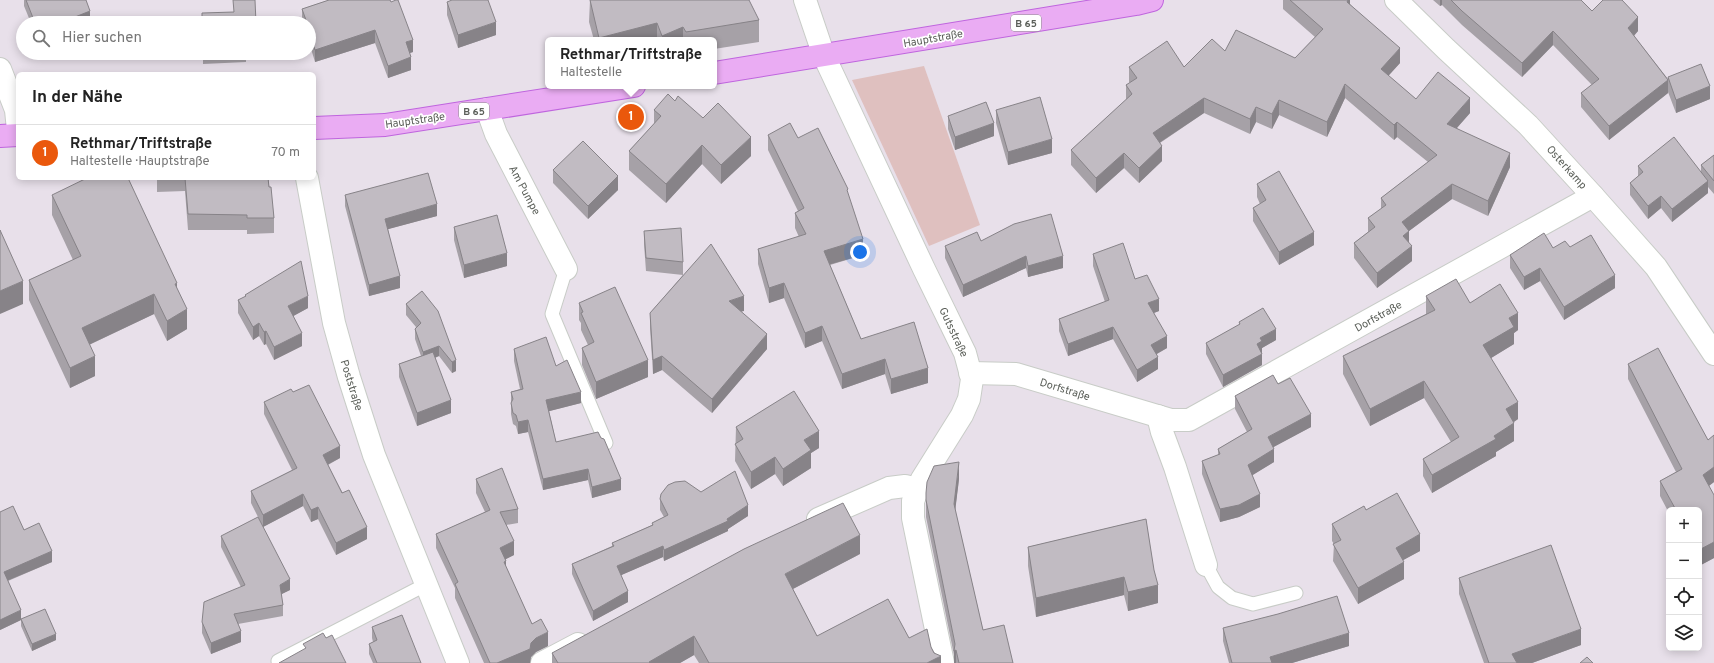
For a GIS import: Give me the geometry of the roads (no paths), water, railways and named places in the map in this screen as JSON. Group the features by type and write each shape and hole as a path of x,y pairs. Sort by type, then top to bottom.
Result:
{"main road":[{"name":"Hauptstraße","path":"717,73 1136,4 1152,0"},
{"name":"Hauptstraße","path":"316,128 386,125 615,89"},
{"path":"0,136 16,135"}],"street":[{"name":"Gutsstraße","path":"805,0 824,56 965,353 972,379 969,400 962,415 940,447 913,501 913,518 943,663"},
{"name":"Osterkamp","path":"1396,0 1528,125 1593,196 1656,267 1714,354"},
{"path":"0,69 16,110"},
{"name":"Am Pumpe","path":"487,109 496,134 566,269"},
{"name":"Poststraße","path":"307,180 334,323 349,377 374,455 425,585 458,663"},
{"name":"Dorfstraße","path":"970,372 1016,374 1171,420 1189,420 1593,196"},
{"path":"1158,416 1206,565"},
{"path":"801,527 889,488 905,486 918,489"},
{"path":"542,663 598,633"}],"lane":[{"path":"566,269 552,314 606,443"},
{"path":"1206,565 1218,587 1232,598 1253,604 1296,593"},
{"path":"278,661 425,585"}],"place":[{"name":"Rethmar/Triftstraße","path":"631,117"}]}
